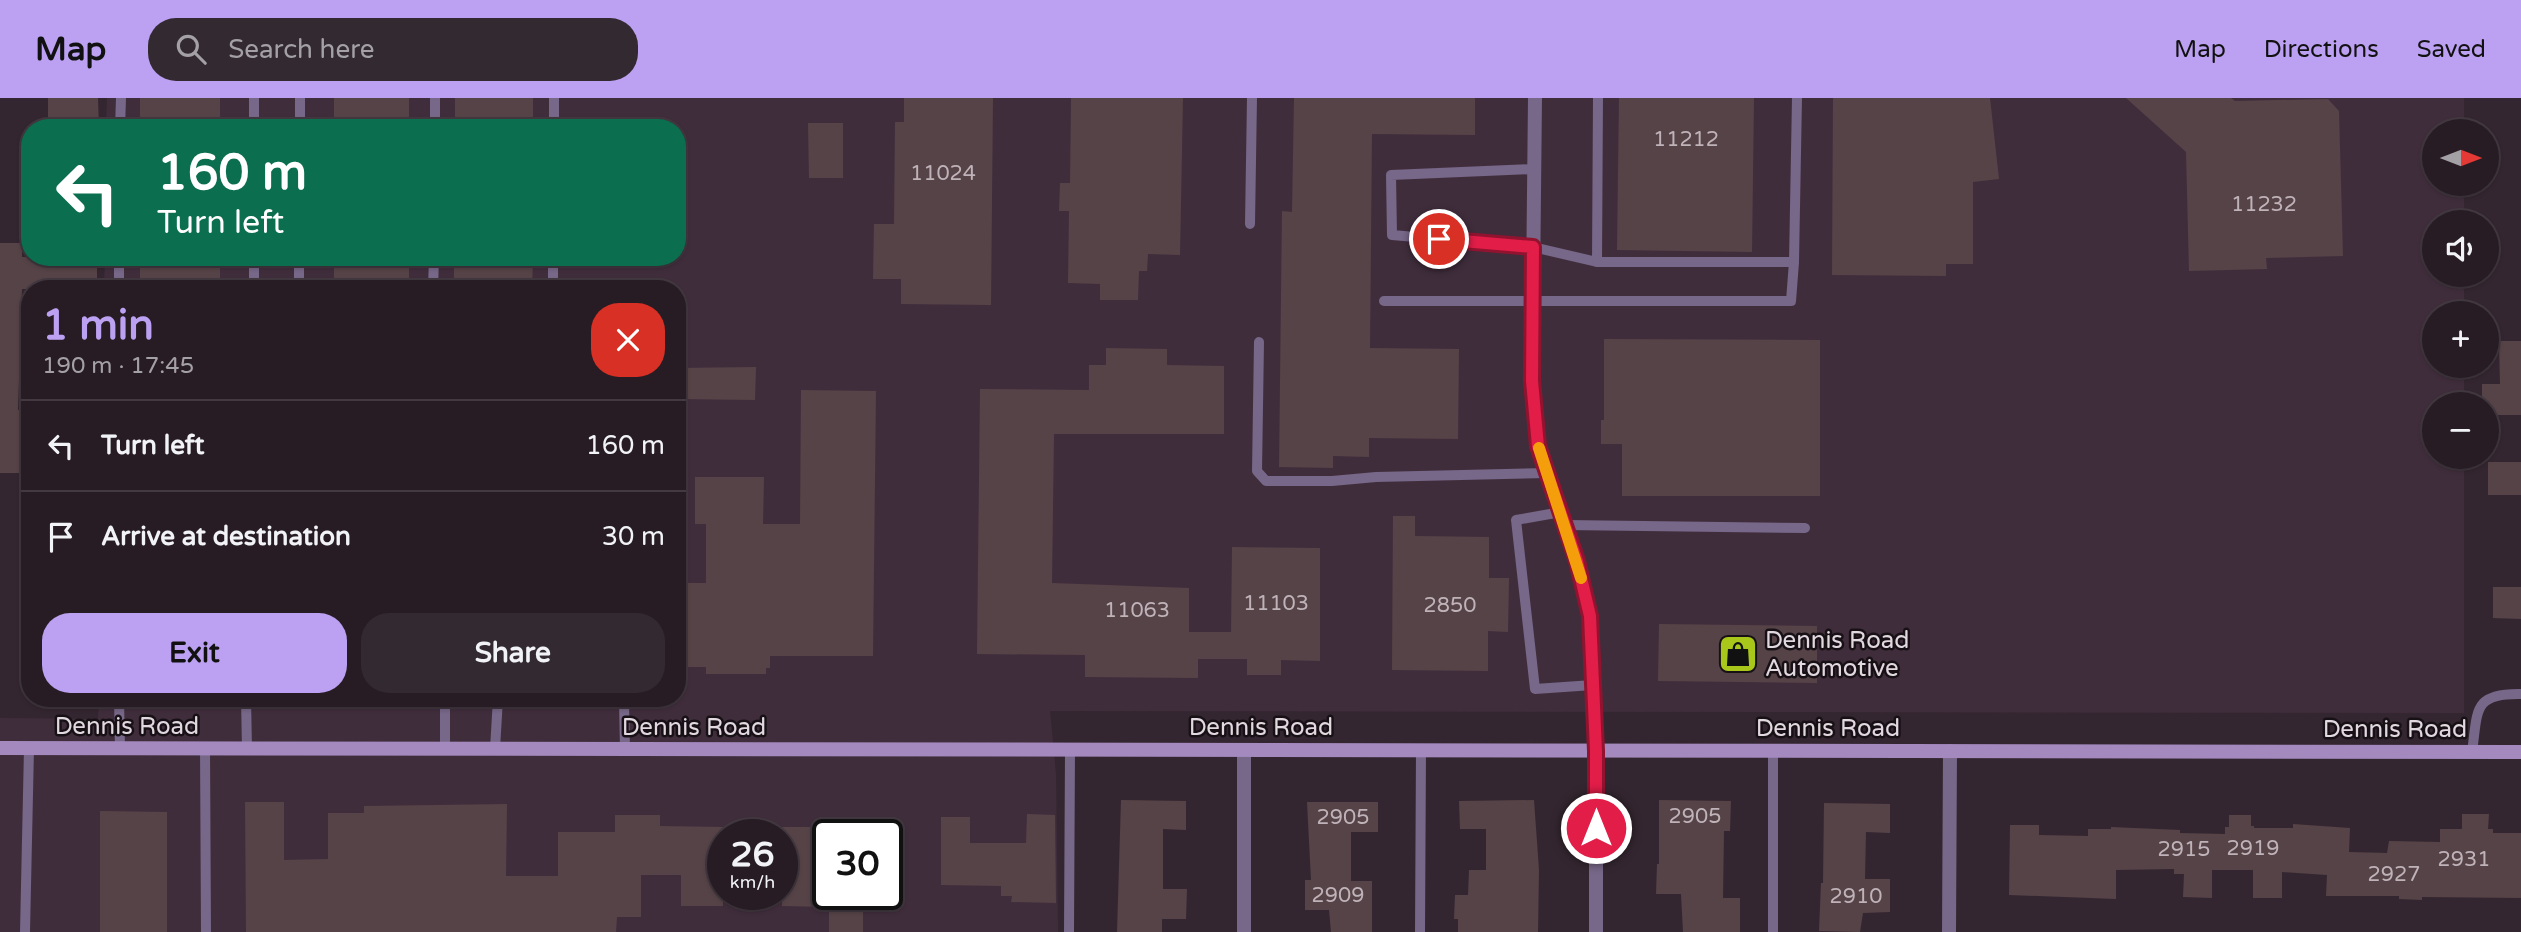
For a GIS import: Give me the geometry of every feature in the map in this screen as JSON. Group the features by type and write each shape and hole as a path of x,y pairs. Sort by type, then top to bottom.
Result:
{"street":[{"path":"1535,98 1532,381 1538,446 1577,561 1590,616 1596,751 1596,932"},
{"name":"Dennis Road","path":"0,748 2521,752"},
{"path":"1244,750 1244,932"},
{"path":"1949,932 1950,751"}],"lane":[{"path":"120,119 121,98"},
{"path":"254,98 254,119"},
{"path":"300,98 300,119"},
{"path":"435,98 435,119"},
{"path":"554,98 554,119"},
{"path":"1250,224 1252,98"},
{"path":"1597,262 1598,98"},
{"path":"1384,301 1791,301 1797,98"},
{"path":"1534,169 1391,175 1392,235 1533,247 1597,262 1794,262"},
{"path":"1259,342 1257,471 1266,481 1548,473"},
{"path":"1593,685 1535,689 1516,520 1563,518 1805,528"},
{"path":"2473,752 2478,709 2487,698 2503,694 2521,694"},
{"path":"119,707 120,749"},
{"path":"246,707 247,749"},
{"path":"445,707 445,749"},
{"path":"495,749 497,707"},
{"path":"624,707 625,749"},
{"path":"25,932 29,748"},
{"path":"205,749 206,932"},
{"path":"1069,932 1070,750"},
{"path":"1420,932 1421,750"},
{"path":"1773,751 1773,932"}],"shaded area":[{"path":"107,98 2464,98 2464,119 2422,119 2422,196 2464,196 2464,210 2422,210 2422,287 2464,287 2464,301 2422,301 2422,378 2464,378 2464,392 2422,392 2422,469 2464,469 2464,713 1050,711 1056,775 1058,932 0,932 0,718 98,719 99,707 686,707 686,280 104,280 105,266 686,266 686,119 106,119"}],"building":[{"path":"48,98 98,98 99,119 48,119"},
{"path":"140,98 220,98 220,119 140,119"},
{"path":"334,98 409,98 409,119 334,119"},
{"path":"455,98 533,98 533,119 455,119"},
{"path":"904,98 993,98 991,305 901,304 901,279 873,279 874,224 894,224 895,122 904,122"},
{"path":"1071,98 1183,98 1180,255 1148,254 1147,271 1139,271 1138,300 1100,300 1100,284 1068,283 1069,211 1059,211 1060,183 1070,183"},
{"path":"1294,98 1475,98 1475,135 1372,134 1370,348 1459,349 1458,439 1369,438 1369,457 1333,456 1333,468 1279,467 1282,211 1292,212"},
{"path":"1619,98 1754,98 1752,252 1617,250"},
{"path":"1833,98 1990,98 1999,179 1973,182 1973,264 1946,264 1946,276 1832,275"},
{"path":"2126,98 2231,98 2235,101 2328,99 2339,111 2343,256 2266,258 2267,269 2189,271 2186,152"},
{"path":"808,123 843,123 843,178 809,178"},
{"path":"0,243 21,243 21,266 97,266 97,280 21,280 18,410 20,473 0,473"},
{"path":"140,266 220,266 220,280 140,280"},
{"path":"334,266 409,266 409,280 334,280"},
{"path":"454,266 533,266 532,280 454,280"},
{"path":"1604,339 1820,340 1820,496 1622,496 1622,444 1601,444 1601,420 1604,420"},
{"path":"2499,341 2521,341 2521,415 2499,415 2499,392 2482,392 2482,384 2500,384"},
{"path":"1106,348 1167,349 1167,365 1224,366 1224,434 1054,434 1052,583 1189,588 1189,632 1231,632 1232,547 1320,548 1320,661 1281,660 1281,675 1247,675 1247,659 1198,659 1198,678 1085,677 1085,655 977,654 980,389 1089,390 1089,365 1106,365"},
{"path":"756,367 755,400 686,399 686,368"},
{"path":"801,390 876,391 873,656 770,656 770,668 766,668 766,674 706,674 706,667 686,667 686,583 706,583 706,524 695,524 695,477 764,477 763,524 800,524"},
{"path":"2499,462 2521,462 2521,495 2488,495 2488,469 2499,469"},
{"path":"1393,516 1415,516 1415,536 1489,537 1489,578 1509,578 1508,632 1488,631 1488,671 1392,670"},
{"path":"2493,587 2521,587 2521,619 2493,618"},
{"name":"Dennis Road Automotive","path":"1659,624 1817,626 1817,683 1658,681"},
{"path":"1121,800 1186,801 1186,830 1163,829 1163,889 1187,889 1186,919 1162,919 1162,932 1117,932"},
{"path":"1534,800 1539,870 1538,932 1458,932 1458,919 1454,919 1455,895 1468,895 1469,870 1486,870 1486,829 1460,829 1459,801"},
{"path":"1659,800 1731,801 1730,831 1724,831 1723,898 1740,898 1740,932 1683,932 1681,894 1656,894"},
{"path":"245,802 284,802 284,860 328,859 328,813 364,813 364,806 507,804 506,876 558,876 558,832 615,832 615,815 660,815 660,826 707,827 707,906 681,906 681,875 641,875 641,917 617,917 616,932 246,932"},
{"path":"1307,802 1378,802 1378,832 1351,832 1351,881 1372,881 1372,932 1331,932 1329,910 1305,910 1305,880 1311,880"},
{"path":"1824,803 1890,804 1890,833 1866,832 1865,879 1890,879 1890,912 1863,913 1860,932 1819,931 1823,883"},
{"path":"100,811 167,812 167,932 100,932"},
{"path":"1027,814 1055,815 1056,903 1011,902 1012,896 1001,896 1001,886 941,885 941,817 970,817 970,843 1026,843"},
{"path":"2462,814 2489,814 2488,829 2493,829 2493,833 2521,833 2521,898 2422,897 2422,900 2399,899 2399,896 2326,896 2327,875 2282,872 2282,898 2253,898 2253,870 2212,870 2212,898 2183,897 2184,874 2174,874 2174,869 2116,870 2116,899 2009,895 2010,825 2039,825 2039,835 2088,836 2088,829 2111,827 2225,834 2225,827 2229,827 2229,815 2251,815 2251,826 2254,828 2293,828 2293,824 2350,828 2349,852 2387,853 2389,841 2440,842 2440,829 2462,829"},
{"path":"798,827 812,827 812,907 798,906"},
{"path":"829,910 863,910 863,932 829,932"}],"slow traffic":[{"path":"1539,448 1581,578"}],"place":[{"name":"Dennis Road Automotive","path":"1738,654"}],"route":[{"path":"1439,239 1533,247 1532,381 1538,446 1577,561 1590,616 1596,751 1596,828"}]}
